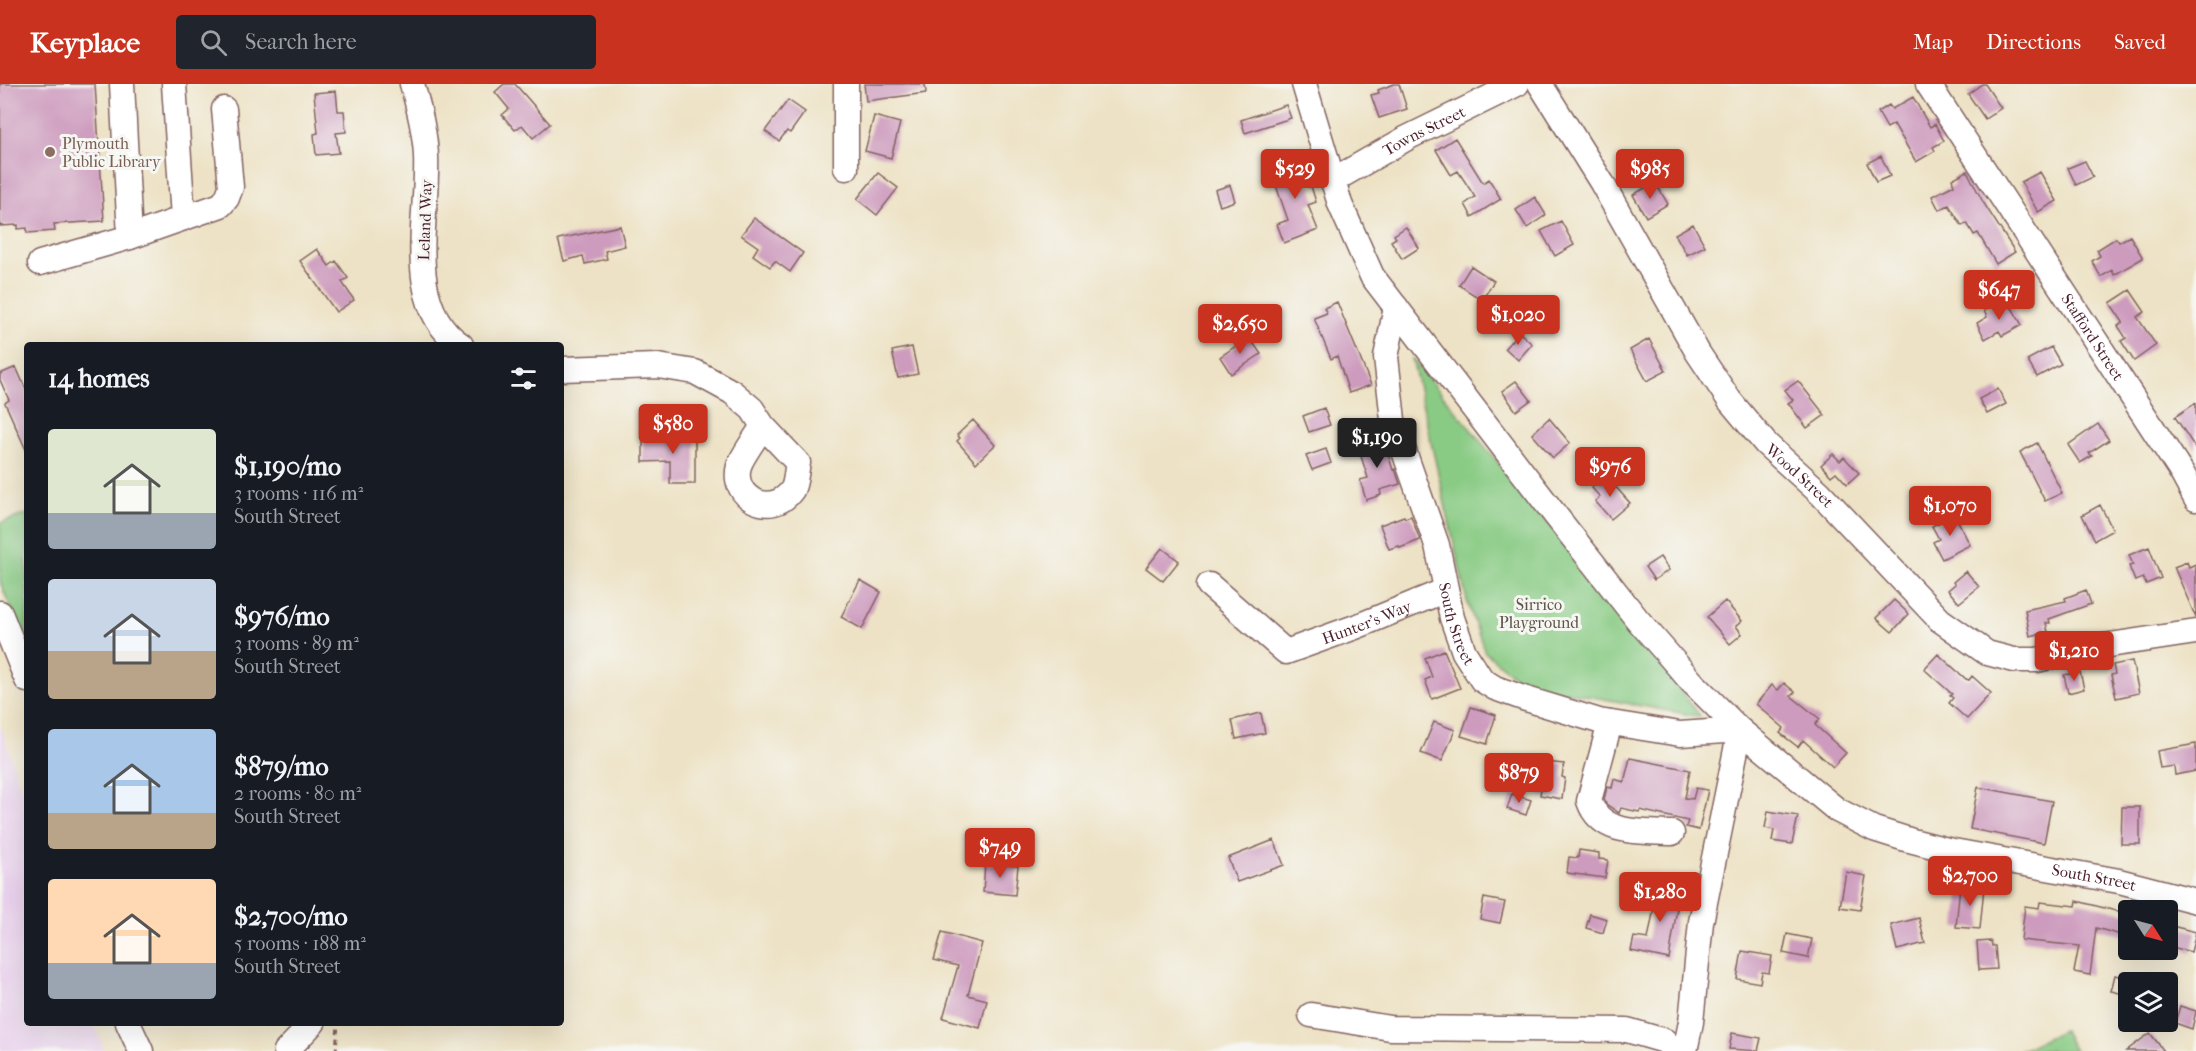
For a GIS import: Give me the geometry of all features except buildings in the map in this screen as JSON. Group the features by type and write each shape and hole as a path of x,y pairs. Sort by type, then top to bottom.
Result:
{"street":[{"path":"122,84 130,237"},
{"path":"174,84 183,218"},
{"name":"Leland Way","path":"411,84 423,128 426,156 423,253 426,290 434,315 441,326 458,342"},
{"path":"846,84 846,168"},
{"name":"South Street","path":"1304,84 1340,204 1372,276 1637,619 1691,681 1740,730 1837,810 1874,829 1948,850 2119,881 2196,901"},
{"name":"Towns Street","path":"1332,181 1407,138 1517,84"},
{"name":"Wood Street","path":"1540,84 1602,183 1698,353 1730,401 1766,444 1820,493 1940,620 1987,653 2014,660 2052,657 2083,649 2196,632"},
{"name":"Stafford Street","path":"1928,84 2048,264 2196,498"},
{"path":"40,263 130,237 220,205 231,187 224,109"},
{"name":"South Street","path":"1396,307 1386,357 1393,420 1437,545 1452,618 1464,652 1482,680 1495,688 1523,698 1610,723 1680,734 1740,730"},
{"path":"564,369 658,366 695,372 732,392 752,409 763,426"},
{"name":"Hunter's Way","path":"1209,585 1286,652 1446,590"},
{"path":"0,613 24,673"},
{"path":"1610,723 1589,801 1593,813 1605,824 1628,830 1672,833"},
{"path":"1685,1051 1691,1022 1701,922 1740,730"},
{"path":"1311,1015 1390,1028 1627,1030 1665,1041 1674,1051"},
{"path":"129,1026 141,1051"},
{"path":"286,1051 310,1026"}],"path":[{"path":"336,1051 338,1026"}],"shaded area":[{"path":"0,724 24,799 24,1026 95,1026 104,1051 0,1051"}],"green space":[{"name":"Sirrico Playground","path":"1412,358 1576,557 1701,717 1523,684 1485,652 1467,601"},
{"path":"24,515 24,640 0,582 0,523"},
{"path":"2063,1030 2075,1051 2020,1051"}],"place":[{"name":"Plymouth Public Library","path":"50,152"}]}
